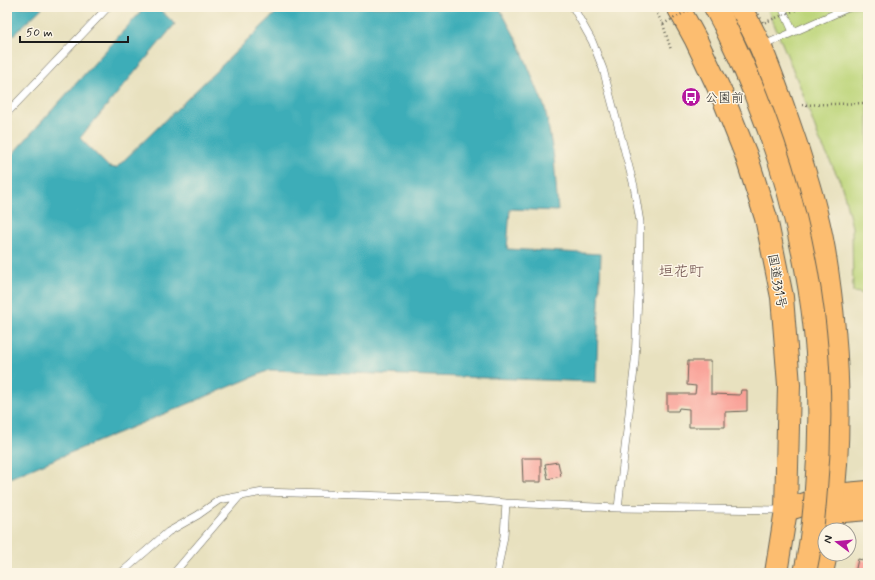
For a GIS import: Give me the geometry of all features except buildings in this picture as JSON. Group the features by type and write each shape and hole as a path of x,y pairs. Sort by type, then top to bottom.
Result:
{"main road":[{"name":"国道331号","path":"678,7 696,40 722,95 746,154 766,218 782,297 789,385 786,510 776,573"},
{"path":"740,7 760,46 785,110 803,166 824,249 834,329 837,376 837,456 832,512"},
{"path":"720,15 741,58 757,97 782,168 799,231 812,304 818,360 820,441 814,521 805,573"},
{"path":"832,512 868,492"},
{"path":"786,510 832,512 868,509"},
{"path":"822,573 824,562"}],"lane":[{"path":"7,113 108,7"},
{"path":"573,7 592,41 603,69 634,186 640,222 635,361 618,508"},
{"path":"782,7 793,32"},
{"path":"760,46 850,7"},
{"path":"121,573 168,532 198,515 219,500 263,492 451,498 506,503 618,508 786,510"},
{"path":"174,573 239,497"},
{"path":"497,573 504,536 506,503"}],"path":[{"path":"653,7 663,24 671,50"},
{"path":"663,24 695,7"},
{"path":"755,7 763,23 803,7"},
{"path":"868,95 868,143"},
{"path":"802,105 867,103"}],"green space":[{"path":"767,7 868,7 868,323 865,297 861,293 853,292 852,227 840,181 819,139 801,89"}],"water":[{"path":"7,7 43,7 7,41"},
{"path":"145,7 157,7 175,24 80,138 109,167 116,168 282,7 499,7 519,44 545,108 554,158 558,211 510,209 507,249 601,254 596,382 270,370 7,479 7,160"}],"place":[{"name":"公園前","path":"691,97"}],"district":[{"name":"垣花町","path":"681,271"}]}
